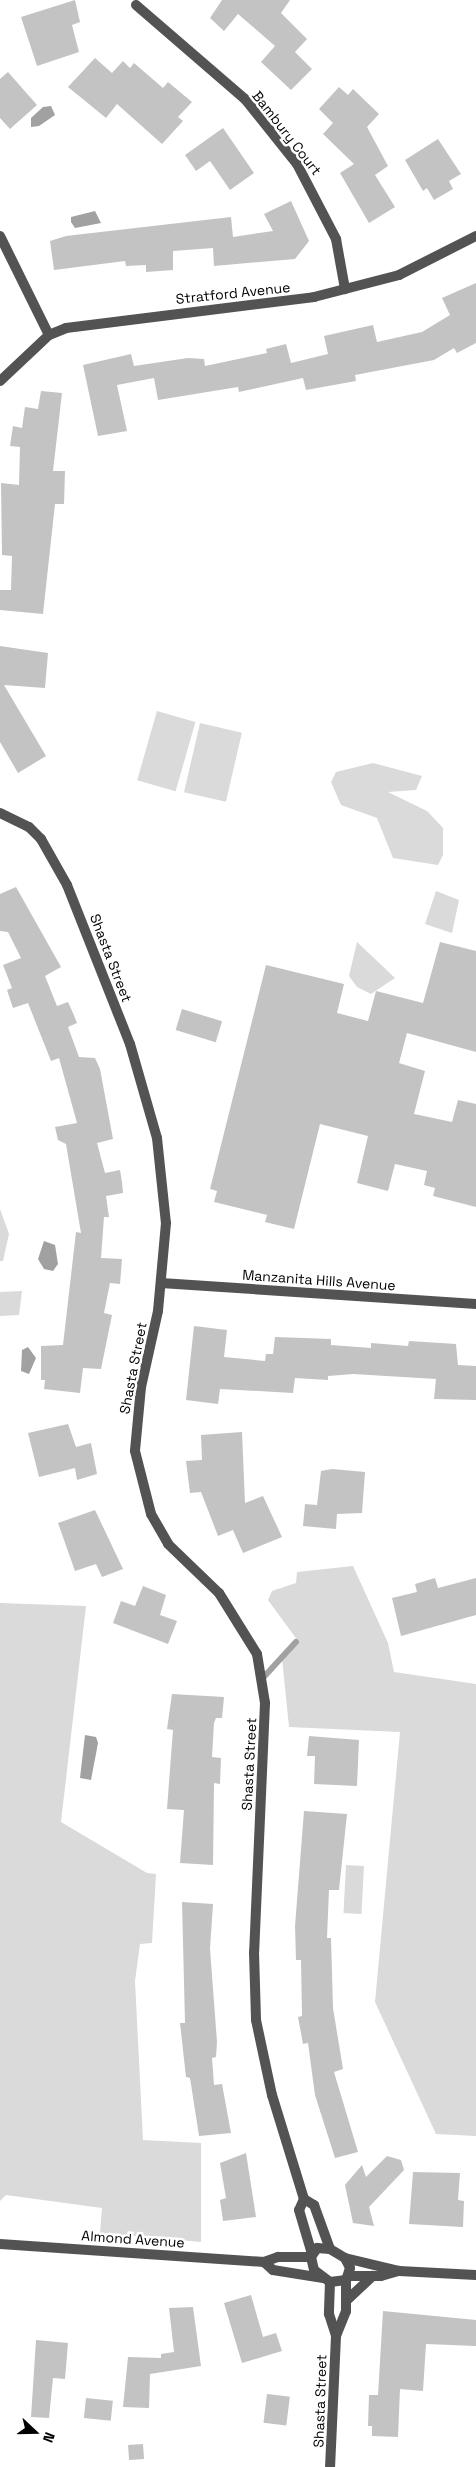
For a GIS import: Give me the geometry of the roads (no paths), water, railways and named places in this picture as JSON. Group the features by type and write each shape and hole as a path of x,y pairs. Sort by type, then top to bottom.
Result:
{"street":[{"name":"Bambury Court","path":"136,5 245,99 297,164 336,239 346,289"},
{"path":"0,236 49,335"},
{"name":"Stratford Avenue","path":"0,381 49,335 83,324 281,303 346,289 425,265 476,236"},
{"name":"Shasta Street","path":"0,813 29,827 59,868 130,1044 152,1116 163,1173 166,1223 161,1283 138,1417 138,1470 151,1514 168,1544 219,1593 256,1654 265,1703 254,1952 256,2020 272,2095 304,2199 299,2210 312,2256"},
{"name":"Manzanita Hills Avenue","path":"161,1283 476,1304"},
{"name":"Shasta Street","path":"304,2199 314,2205 330,2249"},
{"name":"Almond Avenue","path":"0,2244 264,2262 278,2257 312,2256"},
{"path":"399,2271 373,2276 326,2280 314,2270 312,2256 317,2248 330,2249 345,2258 399,2271 476,2275"},
{"path":"345,2258 348,2278"},
{"name":"Almond Avenue","path":"264,2262 273,2270 326,2280"},
{"path":"348,2299 373,2276"},
{"name":"Shasta Street","path":"330,2467 336,2336 348,2299 348,2278"},
{"name":"Shasta Street","path":"326,2280 329,2314 336,2336"}],"waterway":[{"path":"262,1679 296,1642"}]}
